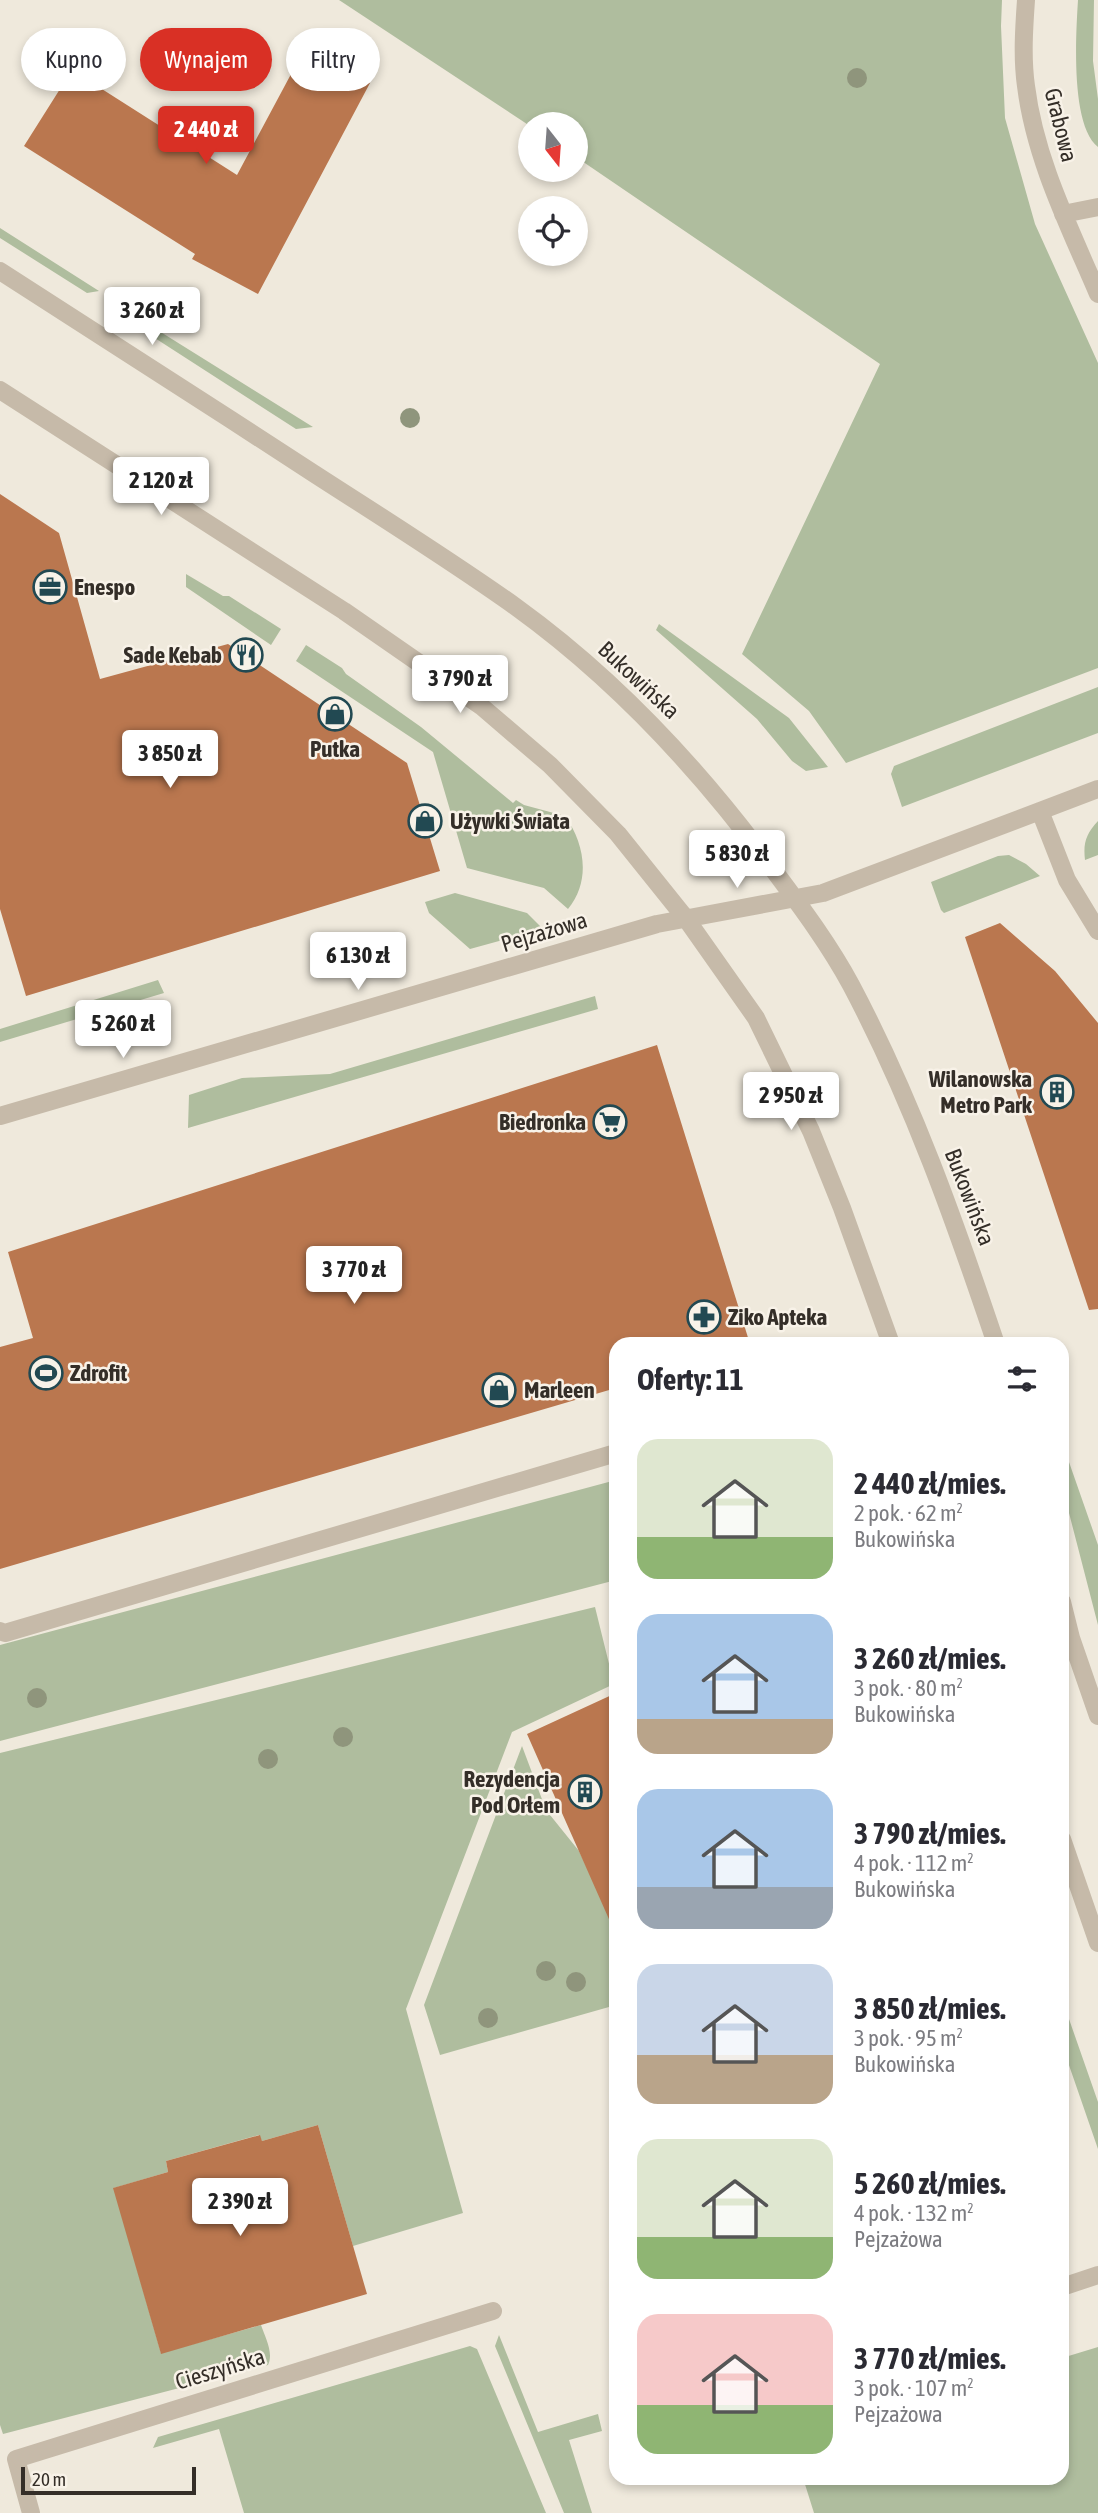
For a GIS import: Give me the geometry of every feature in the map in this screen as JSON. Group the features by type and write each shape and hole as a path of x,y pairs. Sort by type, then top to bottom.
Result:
{"street":[{"name":"Grabowa","path":"1026,0 1025,83 1032,120 1045,168 1098,293"},
{"path":"1063,214 1098,207"},
{"name":"Bukowińska","path":"0,271 444,557 518,609 592,667 663,736 732,814 795,898 850,983 900,1085 967,1256 994,1337"},
{"path":"0,390 364,624 481,706 572,786 632,850 687,920 756,1018 803,1113 842,1208 888,1337"},
{"name":"Pejzażowa","path":"0,1116 657,924 823,893 1098,789"},
{"path":"1040,811 1068,880 1098,931"},
{"path":"0,1631 5,1633 609,1455"},
{"path":"1069,1630 1098,1716"},
{"path":"1069,1859 1098,1943"},
{"path":"1069,2285 1098,2275"},
{"name":"Cieszyńska","path":"31,2513 16,2459 493,2311"}],"green space":[{"path":"339,0 1002,0 1005,118 1035,224 1098,363 1098,668 846,763 809,711 742,654 880,364 588,165 588,112 518,112 518,118"},
{"path":"1078,0 1094,0 1093,61 1098,99 1098,147 1089,136 1079,100 1076,55"},
{"path":"0,228 99,291 87,293 0,238"},
{"path":"127,311 313,427 296,429 130,322"},
{"path":"186,574 223,596 229,596 281,629 271,645 186,587"},
{"path":"659,624 789,718 828,767 806,771 792,761 757,719 656,630"},
{"path":"306,645 342,668 346,674 421,727 513,803 516,800 524,805 565,816 577,838 583,862 580,887 568,909 544,888 467,868 433,752 296,661"},
{"path":"1098,687 1098,733 902,807 891,774 894,766"},
{"path":"1098,821 1098,855 1085,860 1086,839"},
{"path":"1009,855 1040,876 944,913 941,910 931,882 998,856"},
{"path":"455,893 527,913 543,929 470,949 429,913 425,902"},
{"path":"158,980 164,993 0,1042 0,1029"},
{"path":"595,996 598,1009 188,1128 189,1095 242,1078 330,1074"},
{"path":"1069,1462 1098,1545 1098,1625 1069,1513"},
{"path":"609,1482 609,1582 0,1741 0,1645"},
{"path":"595,1607 609,1664 609,1686 512,1732 406,2009 463,2213 353,2246 318,2125 262,2141 259,2135 166,2161 168,2172 114,2188 161,2353 261,2325 269,2350 268,2365 3,2434 0,2425 0,1753"},
{"path":"522,1746 546,1810 579,1851 609,1915 609,2007 440,2055 424,2005"},
{"path":"1069,2019 1098,2102 1098,2149 1069,2065"},
{"path":"499,2335 538,2432 598,2414 602,2431 569,2440 592,2513 564,2513 495,2346"},
{"path":"470,2346 477,2349 546,2513 244,2513 219,2429 153,2448 158,2437"},
{"path":"1098,2347 1098,2513 814,2513 805,2485 1069,2485 1069,2356"}],"building":[{"path":"286,83 286,91 366,91 258,294 192,259 195,254 24,146 59,91 105,91 237,175"},
{"path":"0,494 59,533 100,679 228,644 407,763 440,871 26,996 0,909"},
{"name":"Wilanowska Metro Park","path":"1000,923 1055,971 1098,1023 1098,1309 1089,1310 965,937"},
{"path":"657,1045 748,1337 609,1337 609,1390 0,1569 0,1347 33,1338 8,1252"},
{"name":"Rezydencja Pod Orłem","path":"609,1696 609,1919 527,1734"},
{"path":"318,2125 367,2294 161,2354 113,2188 168,2172 166,2161 260,2135 262,2141"}],"place":[{"name":"Enespo","path":"50,587"},
{"name":"Sade Kebab","path":"246,655"},
{"name":"Putka","path":"335,714"},
{"name":"Używki Świata","path":"425,821"},
{"name":"Wilanowska Metro Park","path":"1057,1092"},
{"name":"Biedronka","path":"610,1122"},
{"name":"Ziko Apteka","path":"704,1317"},
{"name":"Zdrofit","path":"46,1373"},
{"name":"Marleen","path":"499,1390"},
{"name":"Rezydencja Pod Orłem","path":"585,1792"}]}
